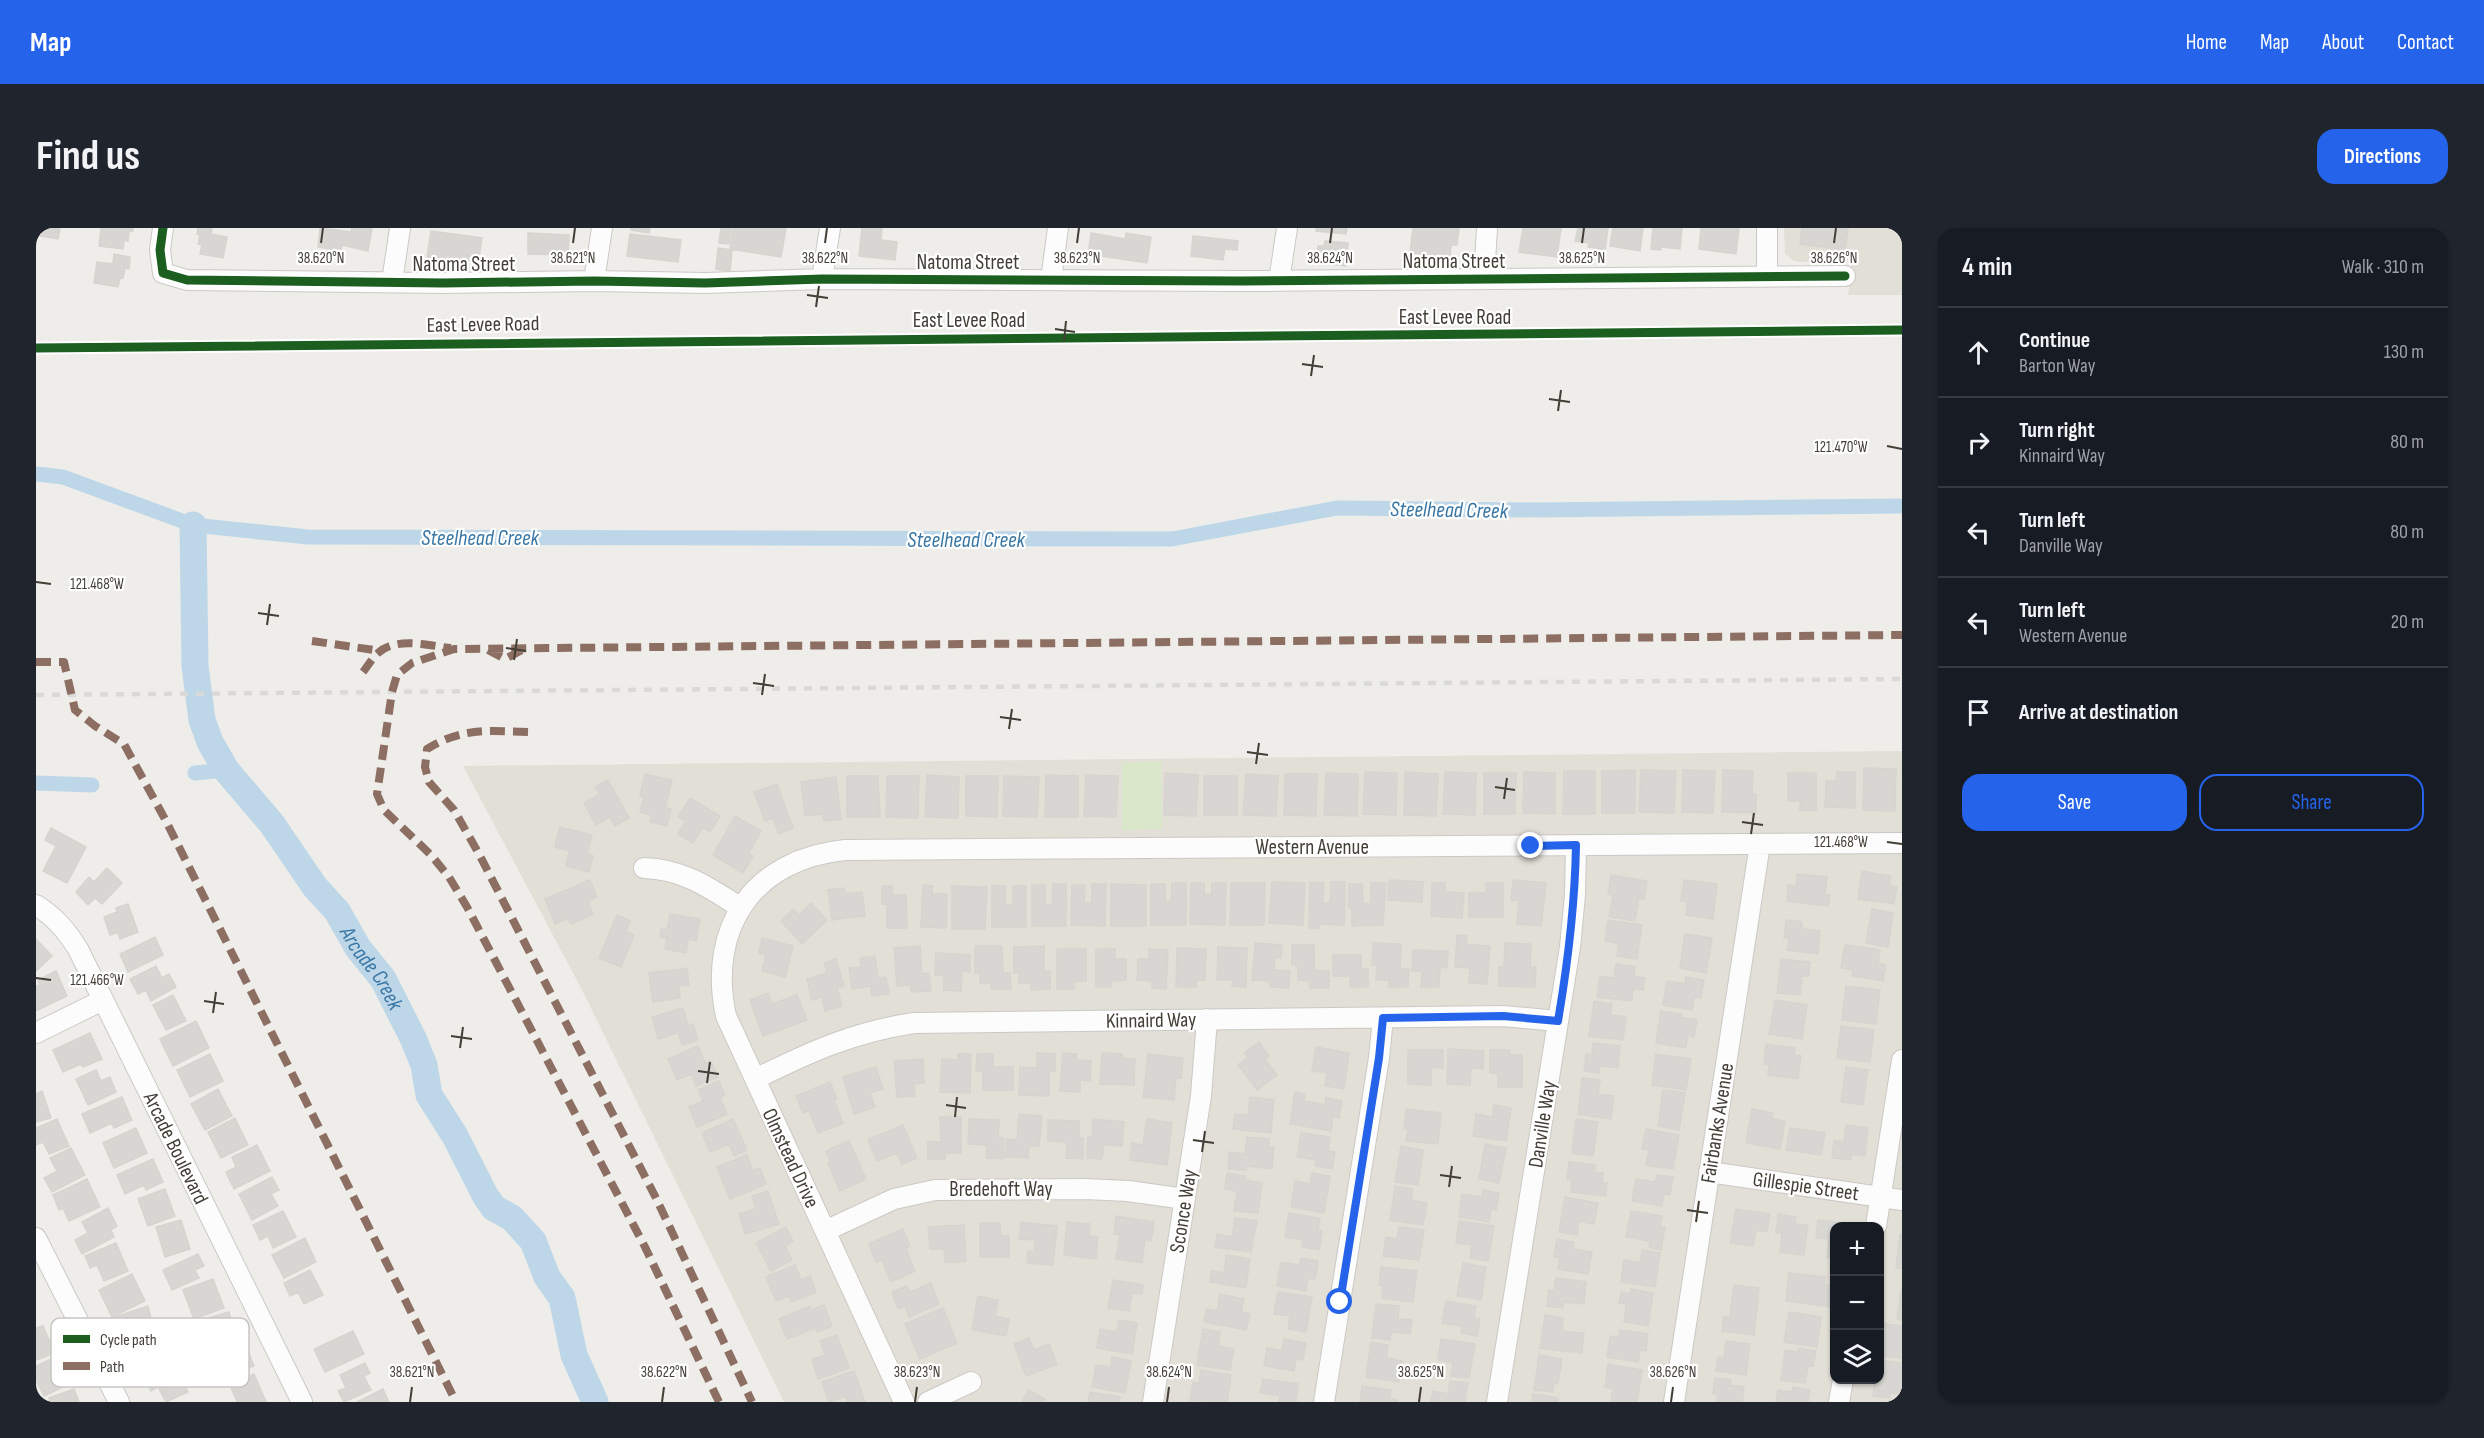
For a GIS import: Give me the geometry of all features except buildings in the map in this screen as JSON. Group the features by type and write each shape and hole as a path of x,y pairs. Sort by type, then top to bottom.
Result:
{"street":[{"name":"Natoma Street","path":"163,228 160,250 163,273 187,280 705,283 822,279 1279,281 1845,276"},
{"path":"392,282 400,228"},
{"path":"594,281 602,228"},
{"path":"822,279 830,228"},
{"path":"1051,280 1058,228"},
{"path":"1279,281 1287,228"},
{"path":"1484,279 1487,228"},
{"path":"1767,228 1767,277"},
{"name":"Western Avenue","path":"741,908 756,890 782,869 802,859 845,850 1902,843"},
{"name":"Fairbanks Avenue","path":"1674,1402 1760,844"},
{"name":"Danville Way","path":"1497,1402 1558,1021 1574,906 1576,845"},
{"path":"644,868 668,870 691,877 741,908"},
{"name":"Arcade Boulevard","path":"36,905 52,915 67,931 103,999 302,1402"},
{"name":"Olmstead Drive","path":"741,908 730,929 721,972 722,994 730,1026 904,1402"},
{"path":"36,1033 103,999"},
{"name":"Kinnaird Way","path":"755,1079 821,1047 851,1036 914,1023 1503,1016 1558,1021"},
{"path":"1324,1402 1379,1058 1383,1018"},
{"name":"Sconce Way","path":"1153,1402 1202,1086 1207,1019"},
{"path":"1877,1222 1902,1060"},
{"name":"Gillespie Street","path":"1709,1172 1902,1200"},
{"name":"Bredehoft Way","path":"825,1231 894,1199 935,1190 1085,1189 1128,1191 1185,1199"},
{"path":"36,1238 76,1318"},
{"path":"928,1402 970,1382"},
{"path":"1839,1402 1842,1384"},
{"path":"110,1387 118,1402"}],"shaded area":[{"path":"1784,228 1902,228 1902,295 1848,295 1852,262 1792,260 1785,254"},
{"path":"1902,751 1902,1402 784,1402 582,990 463,766"}],"green space":[{"path":"1161,761 1162,829 1122,830 1122,763"}],"waterway":[{"name":"Steelhead Creek","path":"36,474 63,477 193,525 308,537 1172,539 1337,508 1538,510 1902,506"},
{"name":"Arcade Creek","path":"193,525 195,666 202,720 210,742 226,770 272,824 315,887 337,911 358,948 383,979 424,1065 429,1095 455,1136 486,1197 494,1208 512,1218 533,1241 547,1277 562,1298 574,1355 595,1402"},
{"path":"195,773 226,770"},
{"path":"36,783 92,785"}],"railway":[{"path":"36,695 1902,679"}],"marked path":[{"path":"719,1402 645,1247 467,907 449,877 431,855 384,810 377,794 392,692 397,675 412,663 454,649 1902,635"},
{"path":"312,641 381,651"},
{"path":"363,672 378,653 394,645 413,643 451,648"},
{"path":"488,650 505,659 522,650"},
{"path":"36,662 64,662 75,710 124,744 166,821 456,1402"},
{"path":"528,732 476,732 440,742 427,749 425,767 429,782 454,810 479,854 656,1198 752,1402"}],"cycle path":[{"path":"163,228 160,250 163,273 187,280 705,283 822,279 1242,281 1845,276"},
{"name":"East Levee Road","path":"36,348 1902,330"}],"route":[{"path":"1340,1302 1379,1058 1383,1018 1503,1016 1558,1021 1572,930 1576,845 1531,846"}]}
